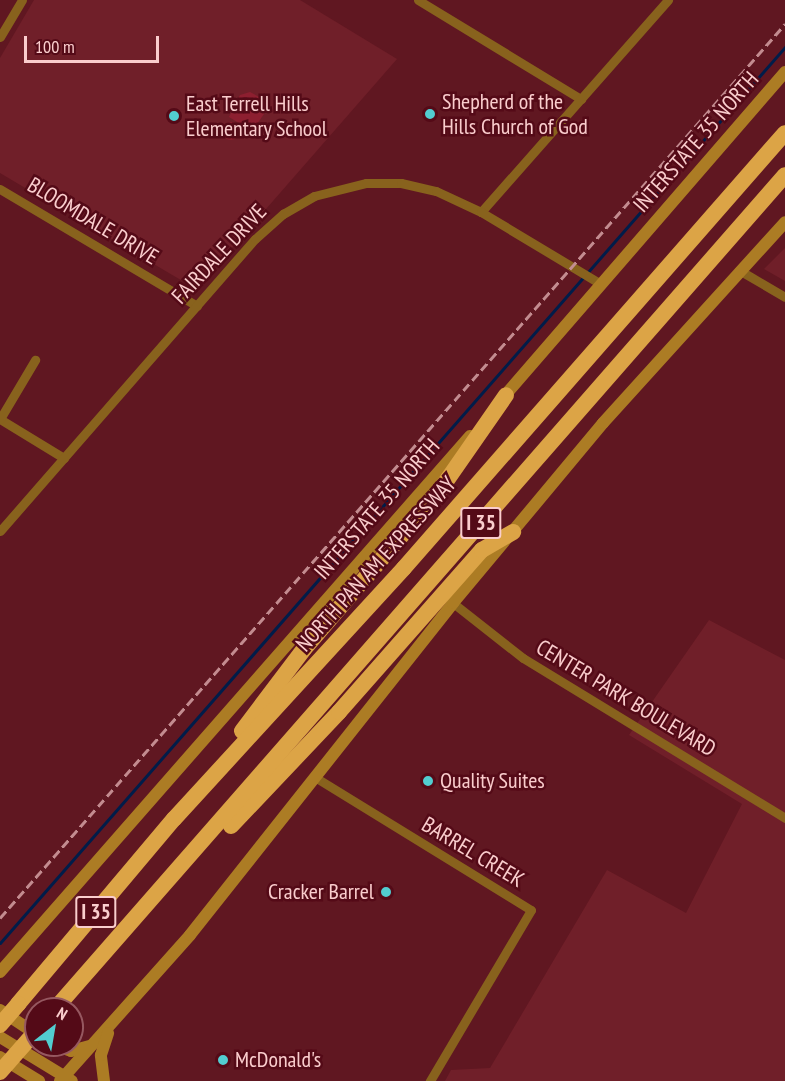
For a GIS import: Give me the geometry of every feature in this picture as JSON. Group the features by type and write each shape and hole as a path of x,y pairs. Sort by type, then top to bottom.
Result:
{"highway":[{"name":"NORTH PAN AM EXPRESSWAY","path":"0,1024 174,819 404,568 785,133"},
{"name":"I 35","path":"66,997 178,872 785,175"},
{"path":"174,819 304,650 453,474 506,395"},
{"path":"178,872 220,837 304,751 482,550 513,532"},
{"path":"0,1072 24,1045"}],"main road":[{"name":"INTERSTATE 35 NORTH","path":"0,972 506,395 785,72"},
{"path":"0,1037 65,1079 92,1046 108,1031 318,778 453,603 739,270 785,222"},
{"path":"0,1010 24,1025"},
{"path":"104,1081 101,1055 108,1031"},
{"path":"84,1048 92,1046"},
{"path":"0,1057 39,1081"}],"street":[{"path":"0,37 22,0"},
{"path":"418,0 581,99"},
{"path":"481,212 581,99 662,2"},
{"name":"FAIRDALE DRIVE","path":"0,531 269,225 298,204 331,190 366,183 401,183 436,190 481,212 601,284"},
{"name":"BLOOMDALE DRIVE","path":"0,189 197,306"},
{"path":"739,270 785,297"},
{"path":"36,360 0,419 64,458"},
{"name":"CENTER PARK BOULEVARD","path":"453,603 524,659 785,818"},
{"name":"BARREL CREEK","path":"318,778 531,910 430,1081"}],"shaded area":[{"name":"East Terrell Hills Elementary School","path":"34,0 300,0 397,59 196,289 0,173 0,58"},
{"path":"250,92 261,98 264,114 252,131 229,117 240,95"},
{"path":"231,122 237,125 240,131 237,137 231,140 225,137 222,131 225,125"},
{"path":"785,248 785,281 764,269"},
{"path":"709,620 785,660 785,1081 445,1081 451,1070 490,1068 607,870 686,913 742,804 629,735"}],"waterway":[{"path":"0,943 785,47"}],"railway":[{"path":"0,918 785,24"}],"place":[{"name":"Shepherd of the Hills Church of God","path":"430,114"},
{"name":"East Terrell Hills Elementary School","path":"174,116"},
{"name":"Quality Suites","path":"428,781"},
{"name":"Cracker Barrel","path":"386,892"},
{"name":"McDonald's","path":"223,1060"}]}
